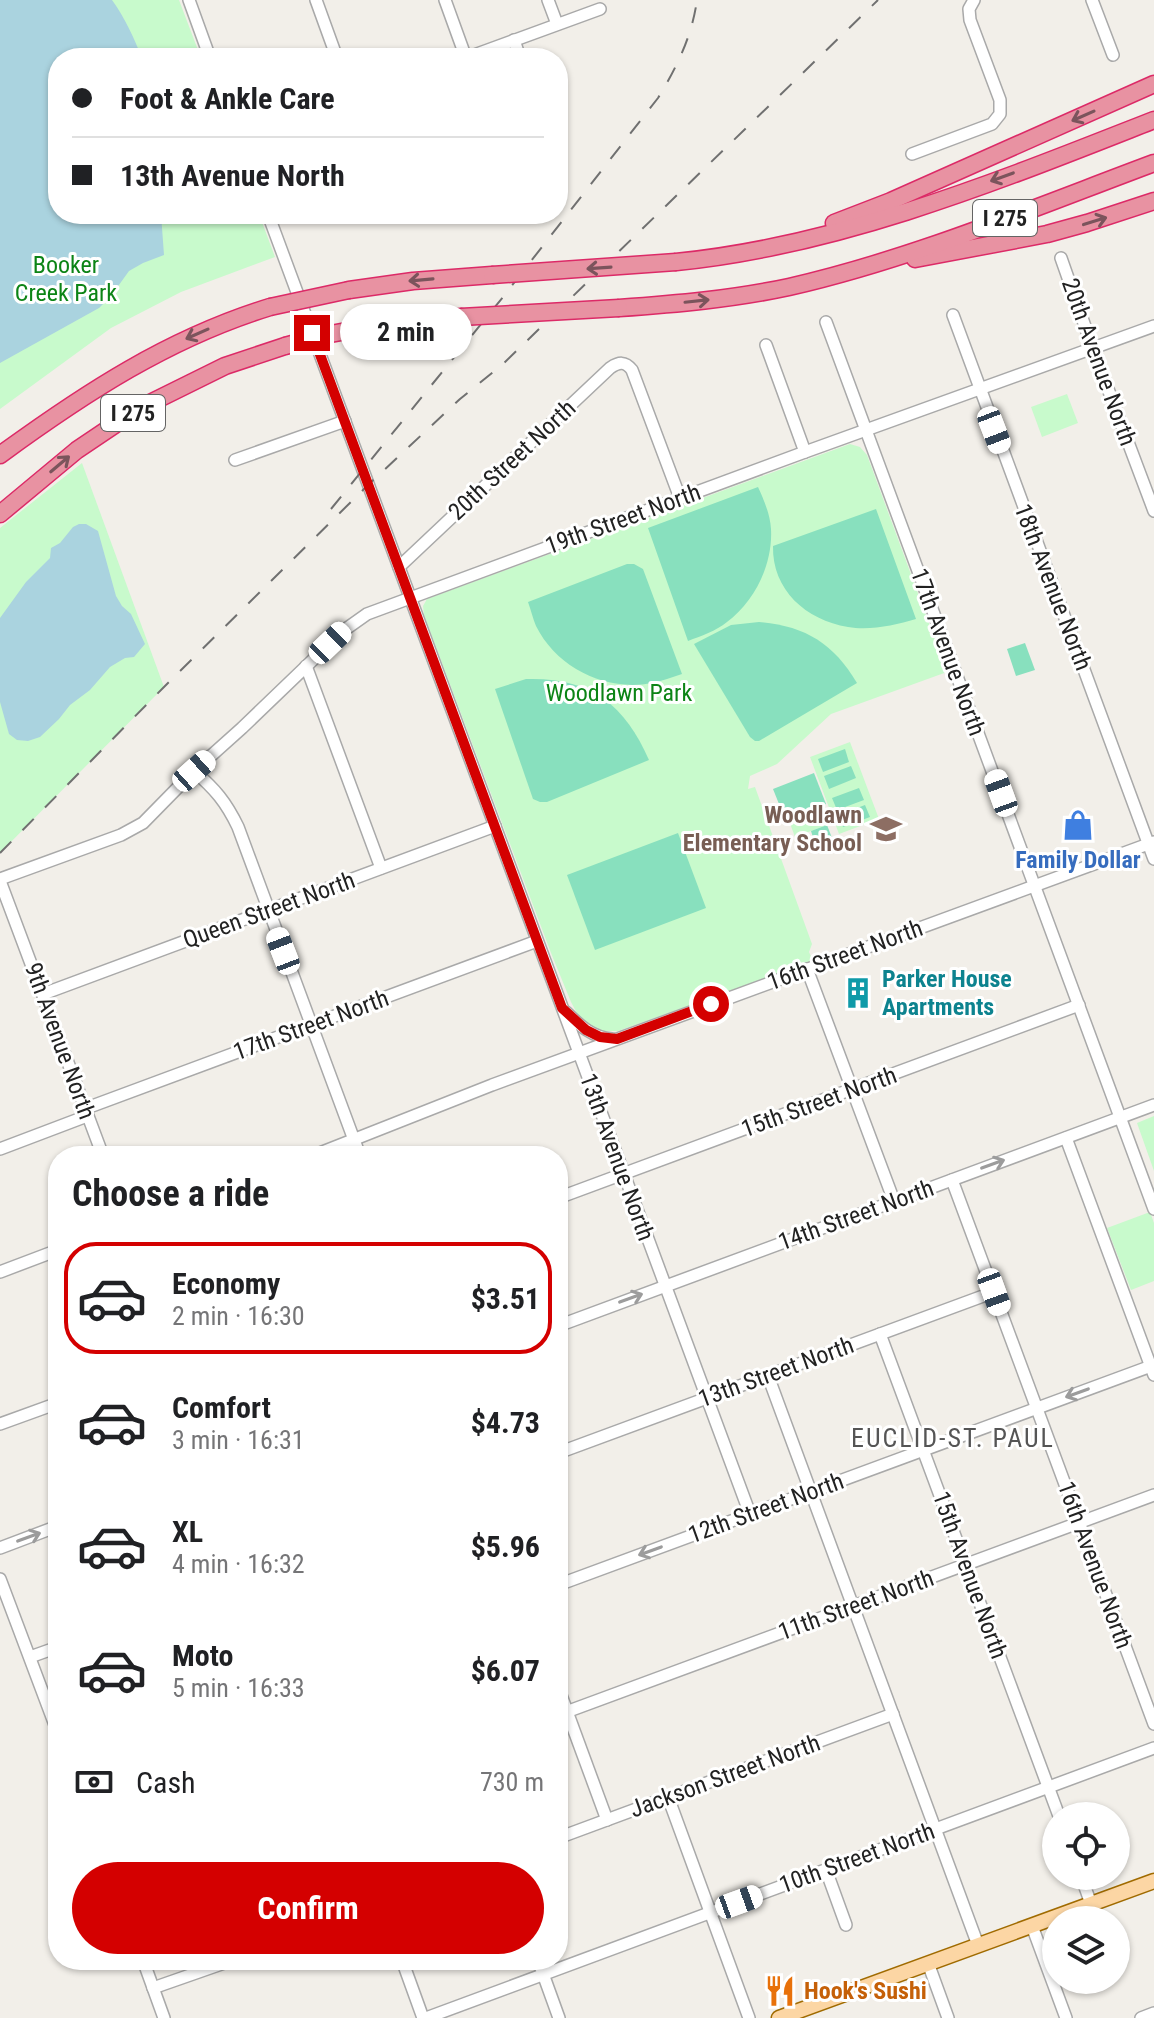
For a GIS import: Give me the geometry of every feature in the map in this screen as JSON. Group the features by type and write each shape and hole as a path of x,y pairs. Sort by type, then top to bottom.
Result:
{"highway":[{"path":"714,259 866,211 1154,84"},
{"name":"I 275","path":"0,455 83,396 128,369 210,328 270,307 349,290 413,281 714,259 793,244 863,225 970,189 1154,120"},
{"name":"I 275","path":"0,514 77,450 138,409 225,366 285,346 363,328 461,317 619,308 761,292 854,269 934,244 1154,163"},
{"path":"854,269 1047,234 1154,201"}],"main road":[{"path":"779,2018 809,2013 928,1963 1154,1881"}],"street":[{"path":"189,0 206,48"},
{"path":"316,0 333,48"},
{"path":"445,0 462,48"},
{"path":"548,0 557,24"},
{"path":"1092,0 1113,55"},
{"path":"912,154 992,124 1000,114 1000,100 970,20 971,5"},
{"path":"493,48 600,9"},
{"path":"514,40 517,48"},
{"name":"13th Avenue North","path":"272,224 750,1514"},
{"name":"20th Avenue North","path":"1061,258 1154,511"},
{"name":"18th Avenue North","path":"953,315 1151,843 1154,859"},
{"name":"17th Avenue North","path":"826,322 1154,1209"},
{"name":"19th Street North","path":"0,880 121,835 143,823 354,621 367,614 1154,326"},
{"path":"766,345 805,452"},
{"name":"20th Street North","path":"399,567 617,364 628,365 632,370 680,498"},
{"path":"235,460 345,421"},
{"path":"306,666 381,868"},
{"path":"194,771 213,787 230,810 356,1146"},
{"name":"Queen Street North","path":"43,994 495,826"},
{"name":"16th Street North","path":"338,1146 492,1085 1151,843"},
{"name":"9th Avenue North","path":"0,880 99,1146"},
{"name":"17th Street North","path":"0,1149 86,1112 537,941"},
{"path":"807,969 894,1201"},
{"name":"15th Street North","path":"568,1194 1079,1005"},
{"path":"562,1008 586,1030 600,1037 617,1039"},
{"name":"14th Street North","path":"568,1322 1154,1105"},
{"path":"1066,1138 1153,1369"},
{"name":"16th Avenue North","path":"952,1180 1154,1724"},
{"path":"0,1272 48,1254"},
{"name":"13th Street North","path":"568,1449 994,1292"},
{"name":"15th Avenue North","path":"880,1334 1054,1802"},
{"name":"12th Street North","path":"568,1581 1037,1408 1153,1369"},
{"path":"768,1376 978,1945"},
{"path":"0,1424 48,1407"},
{"name":"11th Street North","path":"568,1712 1154,1495"},
{"path":"0,1548 48,1530"},
{"path":"0,1579 48,1706"},
{"path":"30,1657 48,1651"},
{"name":"Jackson Street North","path":"568,1834 893,1714"},
{"path":"568,1726 607,1820"},
{"name":"10th Street North","path":"568,1966 1154,1748"},
{"path":"668,1797 749,2018"},
{"path":"826,1870 846,1925"},
{"path":"1086,1890 1091,1904"},
{"path":"1032,1926 1066,2018"},
{"path":"928,1963 948,2018"},
{"path":"147,1970 164,2018"},
{"path":"153,1988 204,1970"},
{"path":"406,1970 424,2018"},
{"path":"541,1970 559,2018"},
{"name":"10th Street North","path":"424,2018 556,1970"},
{"path":"1141,2018 1154,2013"}],"green space":[{"name":"Booker Creek Park","path":"0,0 179,0 197,48 48,48 48,224 263,224 275,257 181,292 111,328 0,409"},
{"path":"1067,394 1078,423 1042,437 1031,407"},
{"name":"Woodlawn Park","path":"850,444 860,447 867,455 947,672 831,714 777,764 750,776 748,789 755,787 812,944 809,952 813,961 618,1031 598,1031 580,1019 571,1002 423,606 427,599"},
{"path":"82,463 164,687 0,853 0,528"},
{"path":"758,487 771,529 769,555 760,581 746,604 727,622 688,641 648,528"},
{"path":"876,509 916,619 882,627 856,628 818,618 785,589 774,562 773,546"},
{"path":"627,564 643,569 682,674 635,685 601,680 570,665 545,641 536,626 528,602"},
{"path":"759,622 790,628 816,639 838,657 857,683 755,741 694,644 731,625"},
{"path":"1025,643 1035,670 1016,676 1007,649"},
{"path":"526,679 568,683 602,697 628,723 649,760 547,802 533,799 495,689"},
{"path":"850,742 879,819 839,834 810,757"},
{"path":"845,749 849,762 823,772 818,759"},
{"path":"851,766 856,778 829,789 824,776"},
{"path":"814,773 826,804 785,819 773,789"},
{"path":"859,788 864,800 837,810 832,798"},
{"path":"865,805 870,817 843,827 839,815"},
{"path":"820,806 827,825 795,837 788,818"},
{"path":"827,825 832,838 815,844 811,831"},
{"path":"678,833 706,908 595,950 567,875"},
{"path":"1154,1116 1154,1171 1137,1123"},
{"path":"1150,1212 1154,1223 1154,1281 1131,1290 1107,1228"}],"water":[{"path":"0,0 112,0 138,48 48,48 48,224 162,224 164,255 129,271 99,308 0,363"},
{"path":"79,524 86,524 98,531 116,596 131,614 145,644 134,657 125,658 110,667 40,737 28,741 17,740 9,734 0,702 0,618 26,582 50,558 51,548"}],"railway":[{"path":"568,214 658,98 683,51 697,0"},
{"path":"0,853 368,485 460,399 503,364 878,0"},
{"path":"331,509 560,224"}],"place":[{"name":"Family Dollar","path":"1078,825"},
{"name":"Woodlawn Elementary School","path":"886,829"},
{"name":"Parker House Apartments","path":"858,993"},
{"name":"Hook's Sushi","path":"780,1991"}],"district":[{"name":"EUCLID-ST. PAUL","path":"953,1438"}],"route":[{"path":"312,333 562,1008 586,1030 600,1037 617,1039 711,1004"}]}
